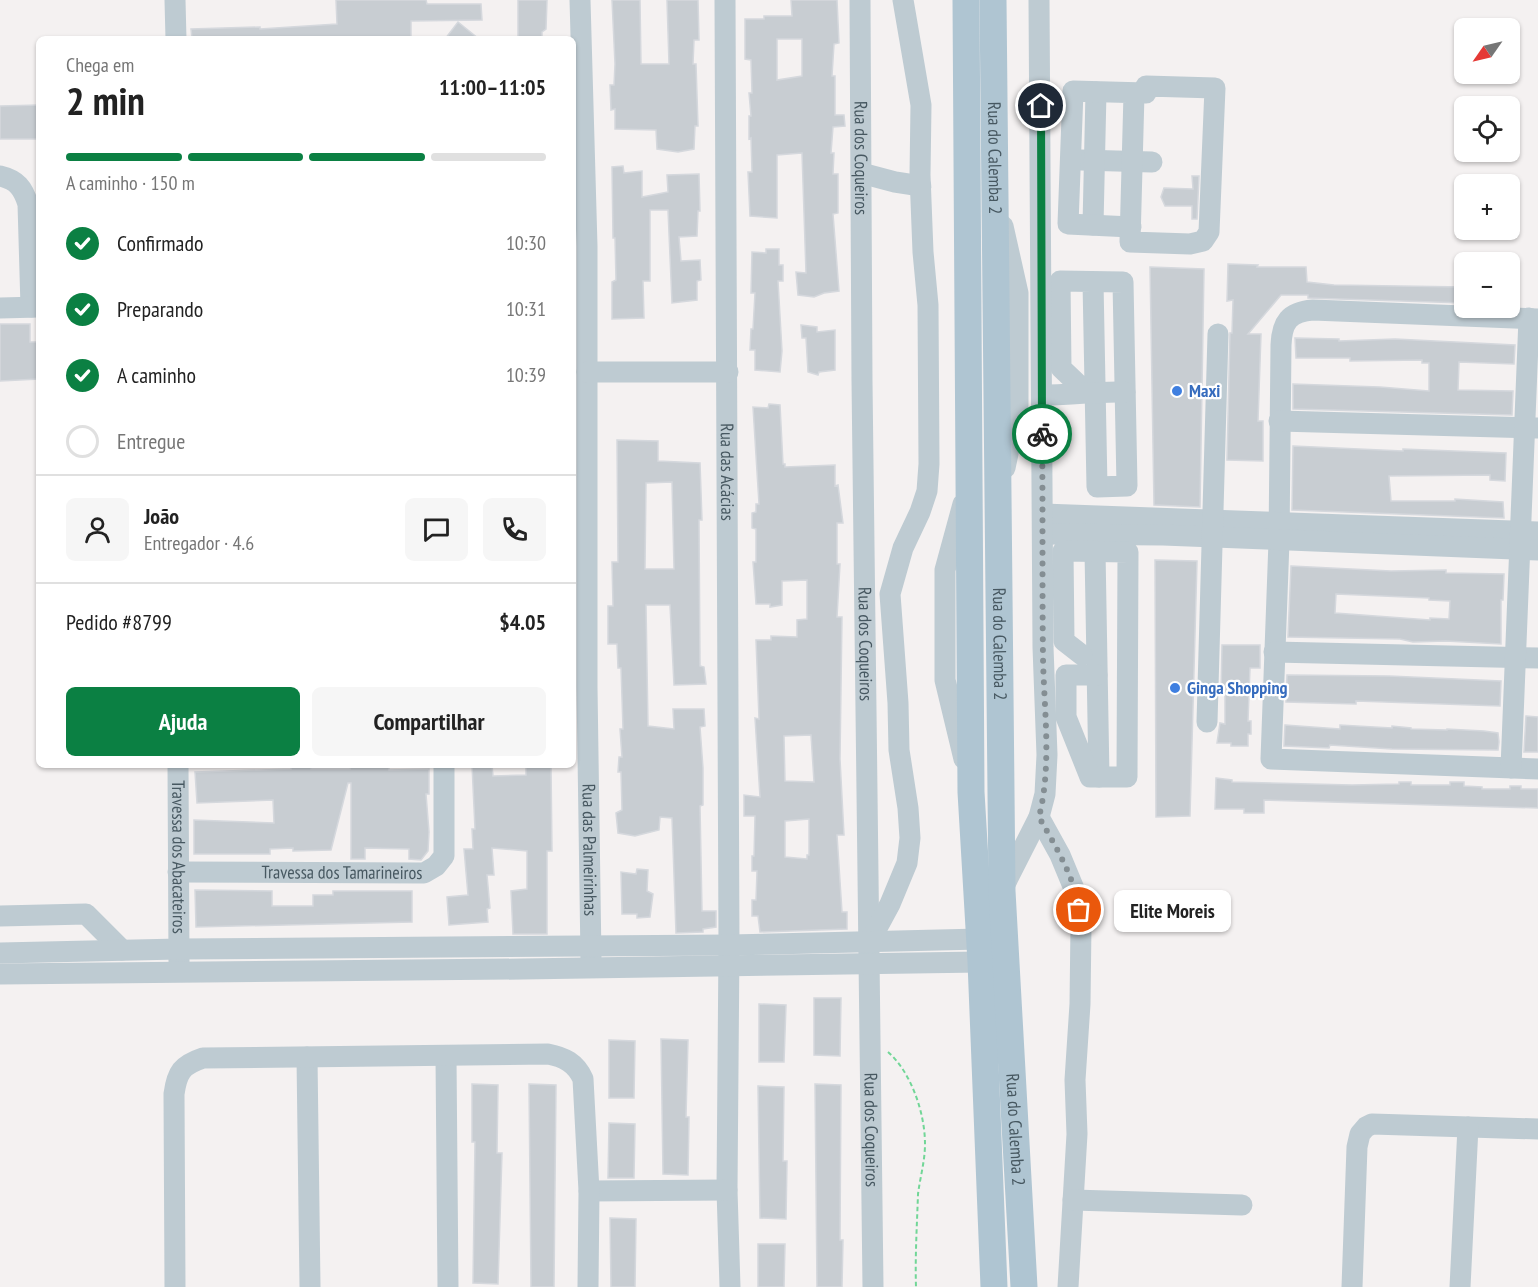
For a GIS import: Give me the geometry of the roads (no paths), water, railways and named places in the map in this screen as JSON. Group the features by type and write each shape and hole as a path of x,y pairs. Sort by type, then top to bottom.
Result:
{"main road":[{"name":"Rua do Calemba 2","path":"966,0 971,792 994,1287"},
{"name":"Rua do Calemba 2","path":"993,0 1002,891 1024,1287"}],"street":[{"path":"175,0 176,36"},
{"name":"Rua das Palmeirinhas","path":"580,0 579,209 588,372 587,687 591,957"},
{"name":"Rua das Acácias","path":"725,0 729,945 727,1190 730,1287"},
{"name":"Rua dos Coqueiros","path":"860,0 862,381 873,1287"},
{"path":"869,942 890,904 903,873 910,838 899,750 890,594 903,548 927,491 929,464 928,305 923,252 921,105 903,0"},
{"path":"1002,891 1039,817 1045,794 1047,755 1043,647 1039,0"},
{"path":"1131,227 1068,224 1072,91 1146,93 1146,86 1215,88 1208,236 1203,242 1190,244 1130,242 1139,162 1134,93"},
{"path":"1093,225 1096,92"},
{"path":"1041,156 1139,162"},
{"path":"861,173 921,186"},
{"path":"0,177 14,180 19,184 28,204 35,307 0,308"},
{"path":"1089,389 1061,368 1060,281 1122,282 1127,486 1097,487 1089,389 1093,282"},
{"path":"1511,768 1516,657 1530,541 1534,319 1313,310 1298,313 1286,321 1282,331 1279,532 1271,759 1511,768 1538,769"},
{"path":"1207,722 1218,334"},
{"path":"588,372 728,372"},
{"path":"1042,389 1069,395 1089,389 1125,392"},
{"path":"1279,421 1531,428"},
{"path":"1043,524 1530,541"},
{"path":"1063,551 1128,552 1126,777 1090,777 1066,717 1066,675 1092,663 1064,641 1063,551"},
{"path":"1095,551 1092,663 1099,777"},
{"path":"1043,647 1092,663"},
{"path":"1274,652 1538,658"},
{"path":"1044,669 1128,660"},
{"name":"Travessa dos Abacateiros","path":"178,768 180,973"},
{"name":"Travessa dos Tamarineiros","path":"178,872 424,873 436,866 444,856 444,768"},
{"path":"1039,817 1060,855 1077,896 1081,925 1080,1004 1075,1080 1077,1134 1068,1287"},
{"path":"0,916 86,914 122,950"},
{"path":"0,974 180,973 591,957 729,945 869,942 980,951"},
{"path":"0,952 178,949 591,957 729,967 869,964 980,951"},
{"path":"175,1287 174,1094 175,1083 182,1069 188,1064 203,1058 446,1057 548,1054 566,1059 573,1064 583,1079 589,1191 588,1287"},
{"path":"446,1057 448,1287"},
{"path":"307,1058 310,1287"},
{"path":"1352,1287 1357,1147 1360,1134 1365,1127 1372,1124 1538,1129"},
{"path":"1460,1287 1468,1127"},
{"path":"589,1191 727,1190"},
{"path":"1073,1200 1242,1205"}],"place":[{"name":"Maxi","path":"1177,391"},
{"name":"Ginga Shopping","path":"1175,688"},
{"name":"Elite Moreis","path":"1079,910"}]}
